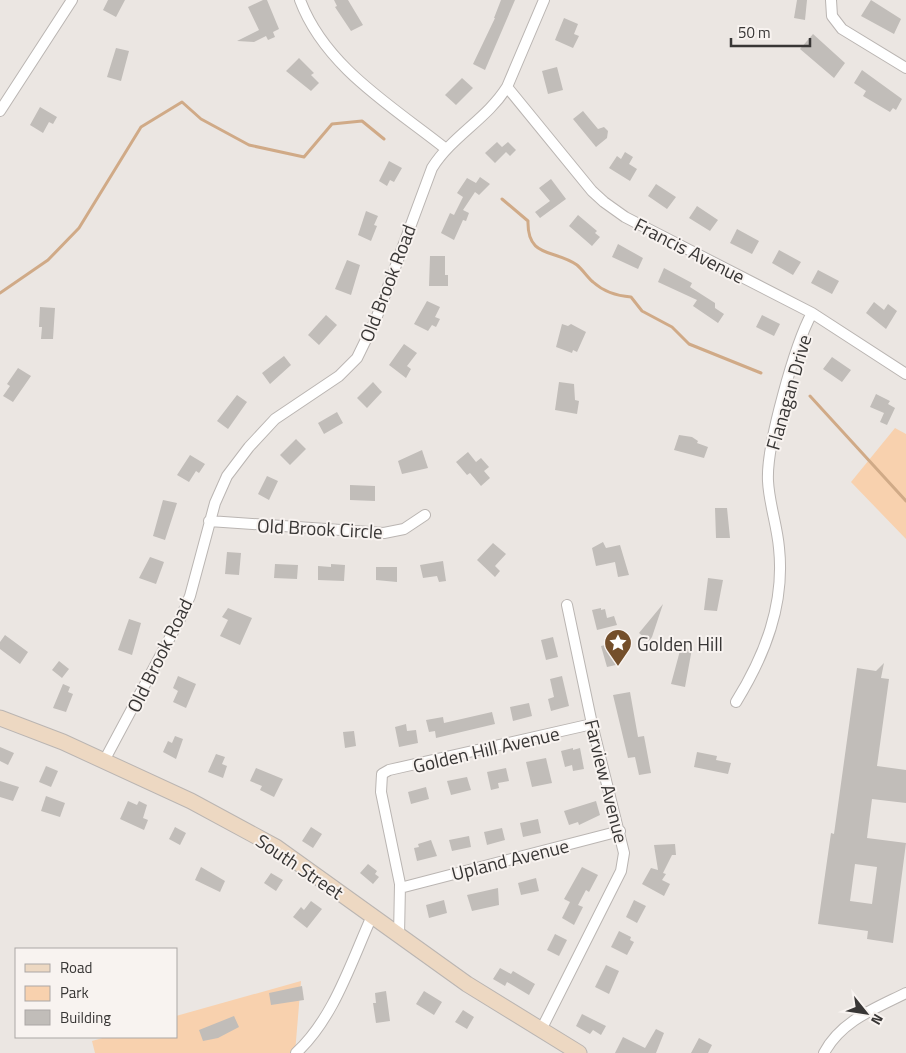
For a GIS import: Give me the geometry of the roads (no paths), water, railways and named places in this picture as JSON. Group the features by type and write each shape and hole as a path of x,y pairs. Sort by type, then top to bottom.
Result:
{"street":[{"path":"0,111 72,0"},
{"path":"300,0 308,19 335,58 446,149"},
{"name":"Old Brook Road","path":"104,761 180,620 190,596 209,521 227,476 258,436 293,405 338,376 356,358 376,319 432,168 446,149 486,113 507,87 544,0"},
{"path":"831,0 832,16 842,29 906,68"},
{"name":"Francis Avenue","path":"507,87 604,202 625,217 812,313 906,374"},
{"name":"Flanagan Drive","path":"736,702 758,664 774,618 780,572 780,549 770,495 768,466 772,439 788,383 803,334 812,313"},
{"name":"Old Brook Circle","path":"209,521 384,533 404,529 425,515"},
{"name":"Farview Avenue","path":"541,1030 621,870 624,852 592,724 567,605"},
{"name":"South Street","path":"0,718 63,742 190,800 276,847 467,984 572,1051"},
{"name":"Golden Hill Avenue","path":"400,888 381,792 382,776 389,770 592,724"},
{"name":"Upland Avenue","path":"400,888 620,831"},
{"path":"400,888 400,936"},
{"path":"296,1053 316,1030 330,1008 372,916"},
{"path":"824,1053 833,1038 844,1027 861,1015 906,993"}],"waterway":[{"path":"0,293 48,260 79,228 141,127 182,102 201,119 249,145 304,157 332,124 362,121 384,139"},
{"path":"502,199 528,221 532,242 537,247 577,265 593,282 606,291 631,297 642,311 672,327 689,344 761,373"},
{"path":"810,396 906,501"}],"place":[{"name":"Golden Hill","path":"618,667"}]}
